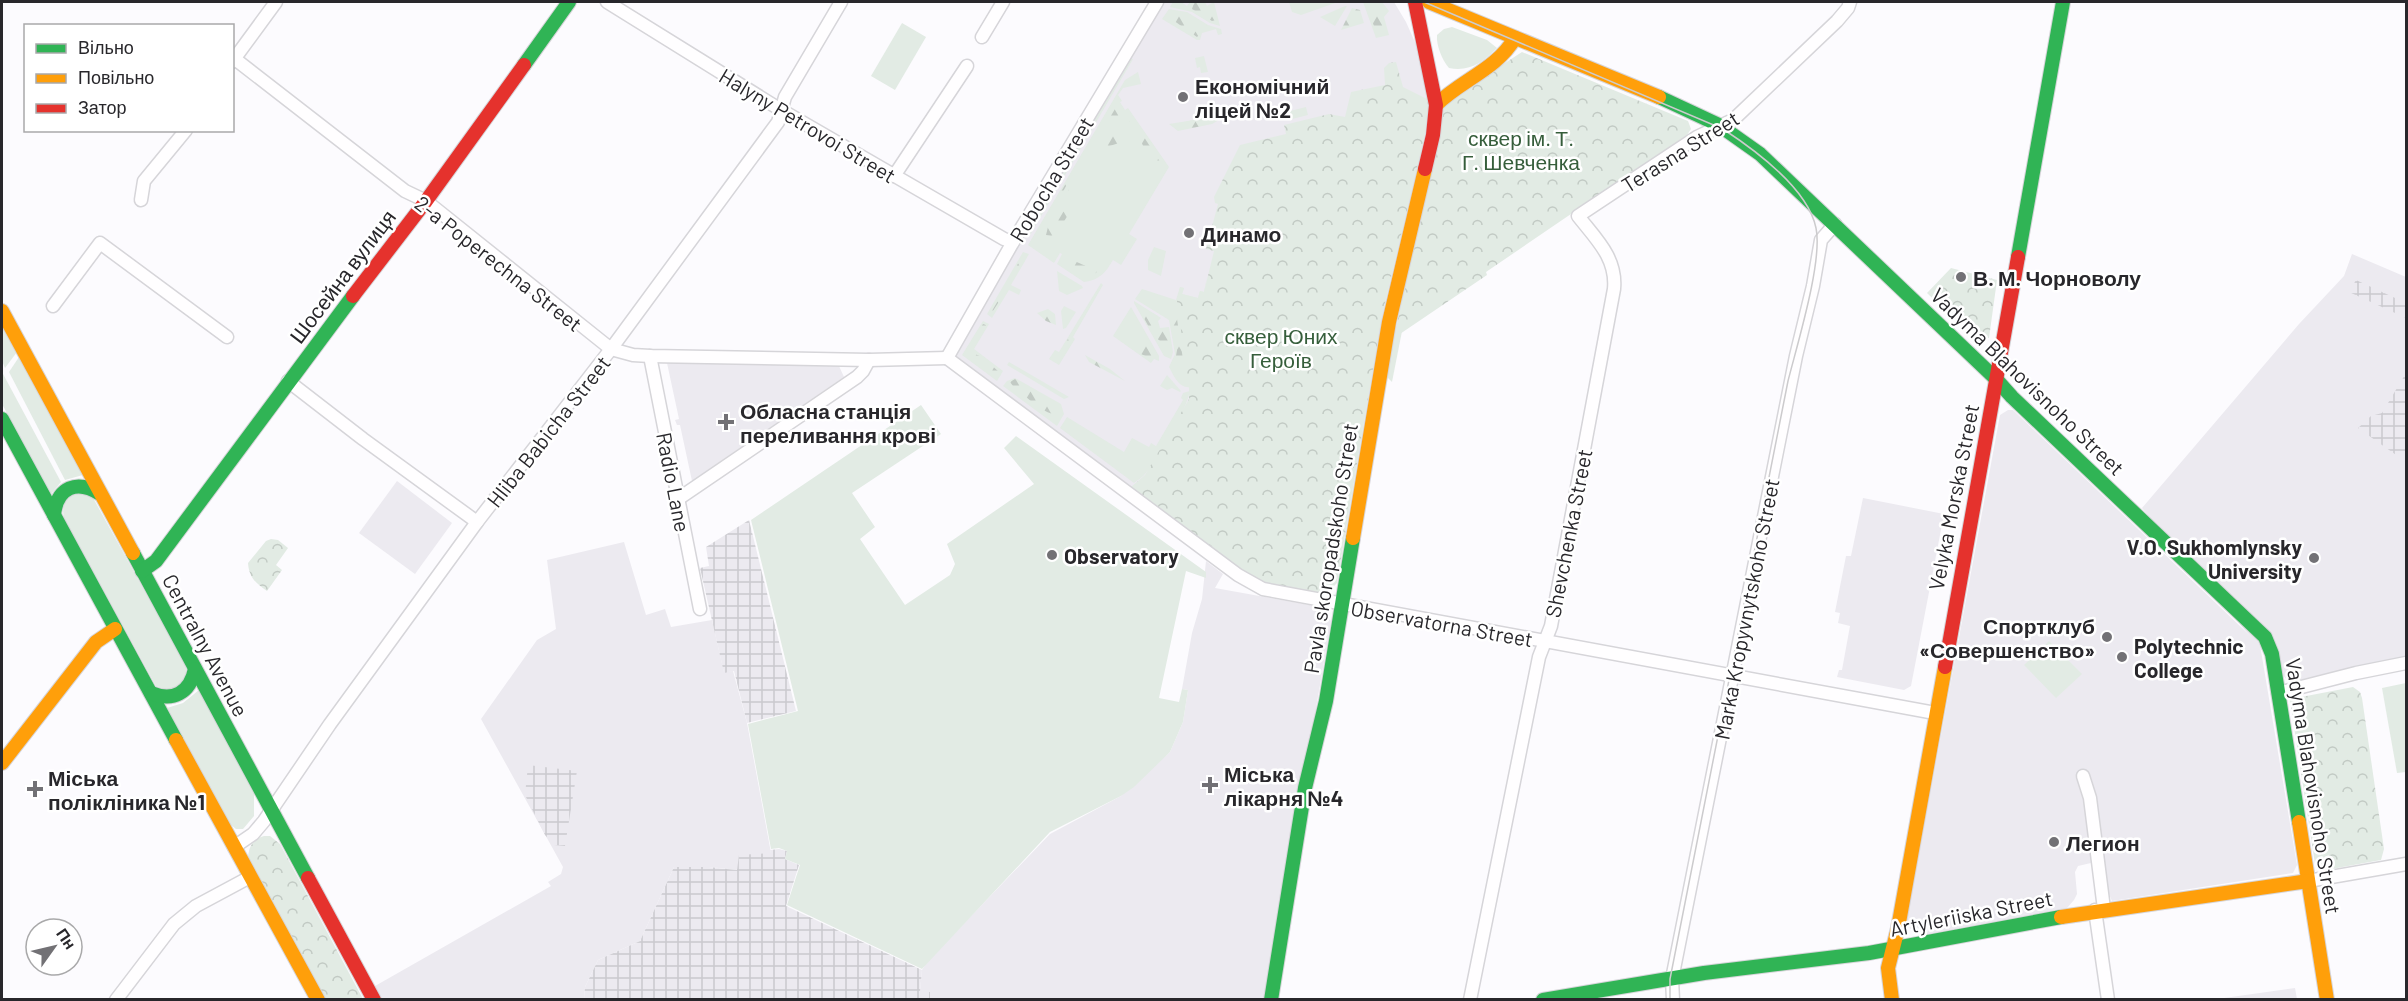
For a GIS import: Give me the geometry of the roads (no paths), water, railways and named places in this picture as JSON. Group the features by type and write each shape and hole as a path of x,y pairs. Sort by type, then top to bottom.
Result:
{"main road":[{"name":"Шосейна вулиця","path":"142,571 156,561 288,381 426,201 569,2"},
{"name":"Pavla skoropadskoho Street","path":"1271,999 1305,788 1326,701 1389,322 1433,135 1436,105 1415,2"},
{"name":"Vadyma Blahovisnoho Street","path":"1429,2 1722,125 1743,138 2265,637 2272,654 2327,999"},
{"name":"Velyka Morska Street","path":"1892,999 1888,968 1898,928 1935,713 1992,411 1995,378 2063,2"},
{"path":"1421,35 1429,21 1437,16 1454,13"},
{"path":"1436,105 1448,92 1506,54 1515,38"},
{"path":"1426,60 1444,79 1466,82"},
{"name":"Centralny Avenue","path":"2,310 374,999"},
{"path":"2,419 318,999"},
{"path":"54,515 55,503 67,488 84,485 100,494"},
{"path":"2,763 6,747 96,642 115,629"},
{"path":"151,693 165,698 180,695 191,684 195,669"},
{"name":"Artyleriiska Street","path":"1543,999 1892,949 2099,910 2308,881"}],"street":[{"path":"234,61 276,2"},
{"name":"Halyny Petrovoi Street","path":"607,2 781,110 1004,239 1013,242"},
{"name":"Hliba Babicha Street","path":"234,847 253,834 477,522 611,349 778,122 785,97 841,2"},
{"path":"982,37 1003,2"},
{"name":"Robocha Street","path":"947,358 1013,242 1157,2"},
{"name":"Terasna Street","path":"1578,216 1697,137 1742,112 1837,21 1850,2"},
{"name":"2-a Poperechna Street","path":"234,61 405,191 426,201 611,349 633,355 650,356 869,360 947,358"},
{"path":"894,176 967,66"},
{"path":"141,200 144,181 184,132"},
{"name":"Shevchenka Street","path":"1470,999 1539,657 1551,626 1615,277 1612,263 1606,252 1578,216"},
{"name":"Marka Kropyvnytskoho Street","path":"1672,999 1672,979 1796,356 1813,286 1821,240 1835,224"},
{"path":"53,306 100,243 227,337"},
{"name":"Radio Lane","path":"650,356 700,609"},
{"name":"Observatorna Street","path":"947,358 1238,575 1263,589 1935,713"},
{"path":"678,499 857,377 869,360"},
{"path":"288,381 477,522"},
{"path":"2278,693 2406,663"},
{"path":"2083,776 2090,798 2108,999"},
{"name":"Artyleriiska Street","path":"2308,881 2406,864"},
{"path":"116,999 174,924 196,906 250,877"}],"tram line":[{"path":"1424,2 1723,129 1764,159 1791,185 1803,199 1816,228 1816,261 1813,281 1788,381 1670,979 1670,1000"}],"place":[{"name":"Економічний ліцей №2","path":"1183,97"},
{"name":"Динамо","path":"1189,233"},
{"name":"В. М. Чорноволу","path":"1961,277"},
{"name":"Обласна станція переливання крові","path":"726,422"},
{"name":"Observatory","path":"1052,555"},
{"name":"V.O. Sukhomlynsky University","path":"2314,558"},
{"name":"Спортклуб «Совершенство»","path":"2107,637"},
{"name":"Polytechnic College","path":"2122,657"},
{"name":"Міська лікарня №4","path":"1210,785"},
{"name":"Міська полікліника №1","path":"35,789"},
{"name":"Легион","path":"2054,842"}],"park label":[{"name":"сквер ім. Т. Г. Шевченка","path":"1521,149"},
{"name":"сквер Юних Героїв","path":"1281,347"}]}
